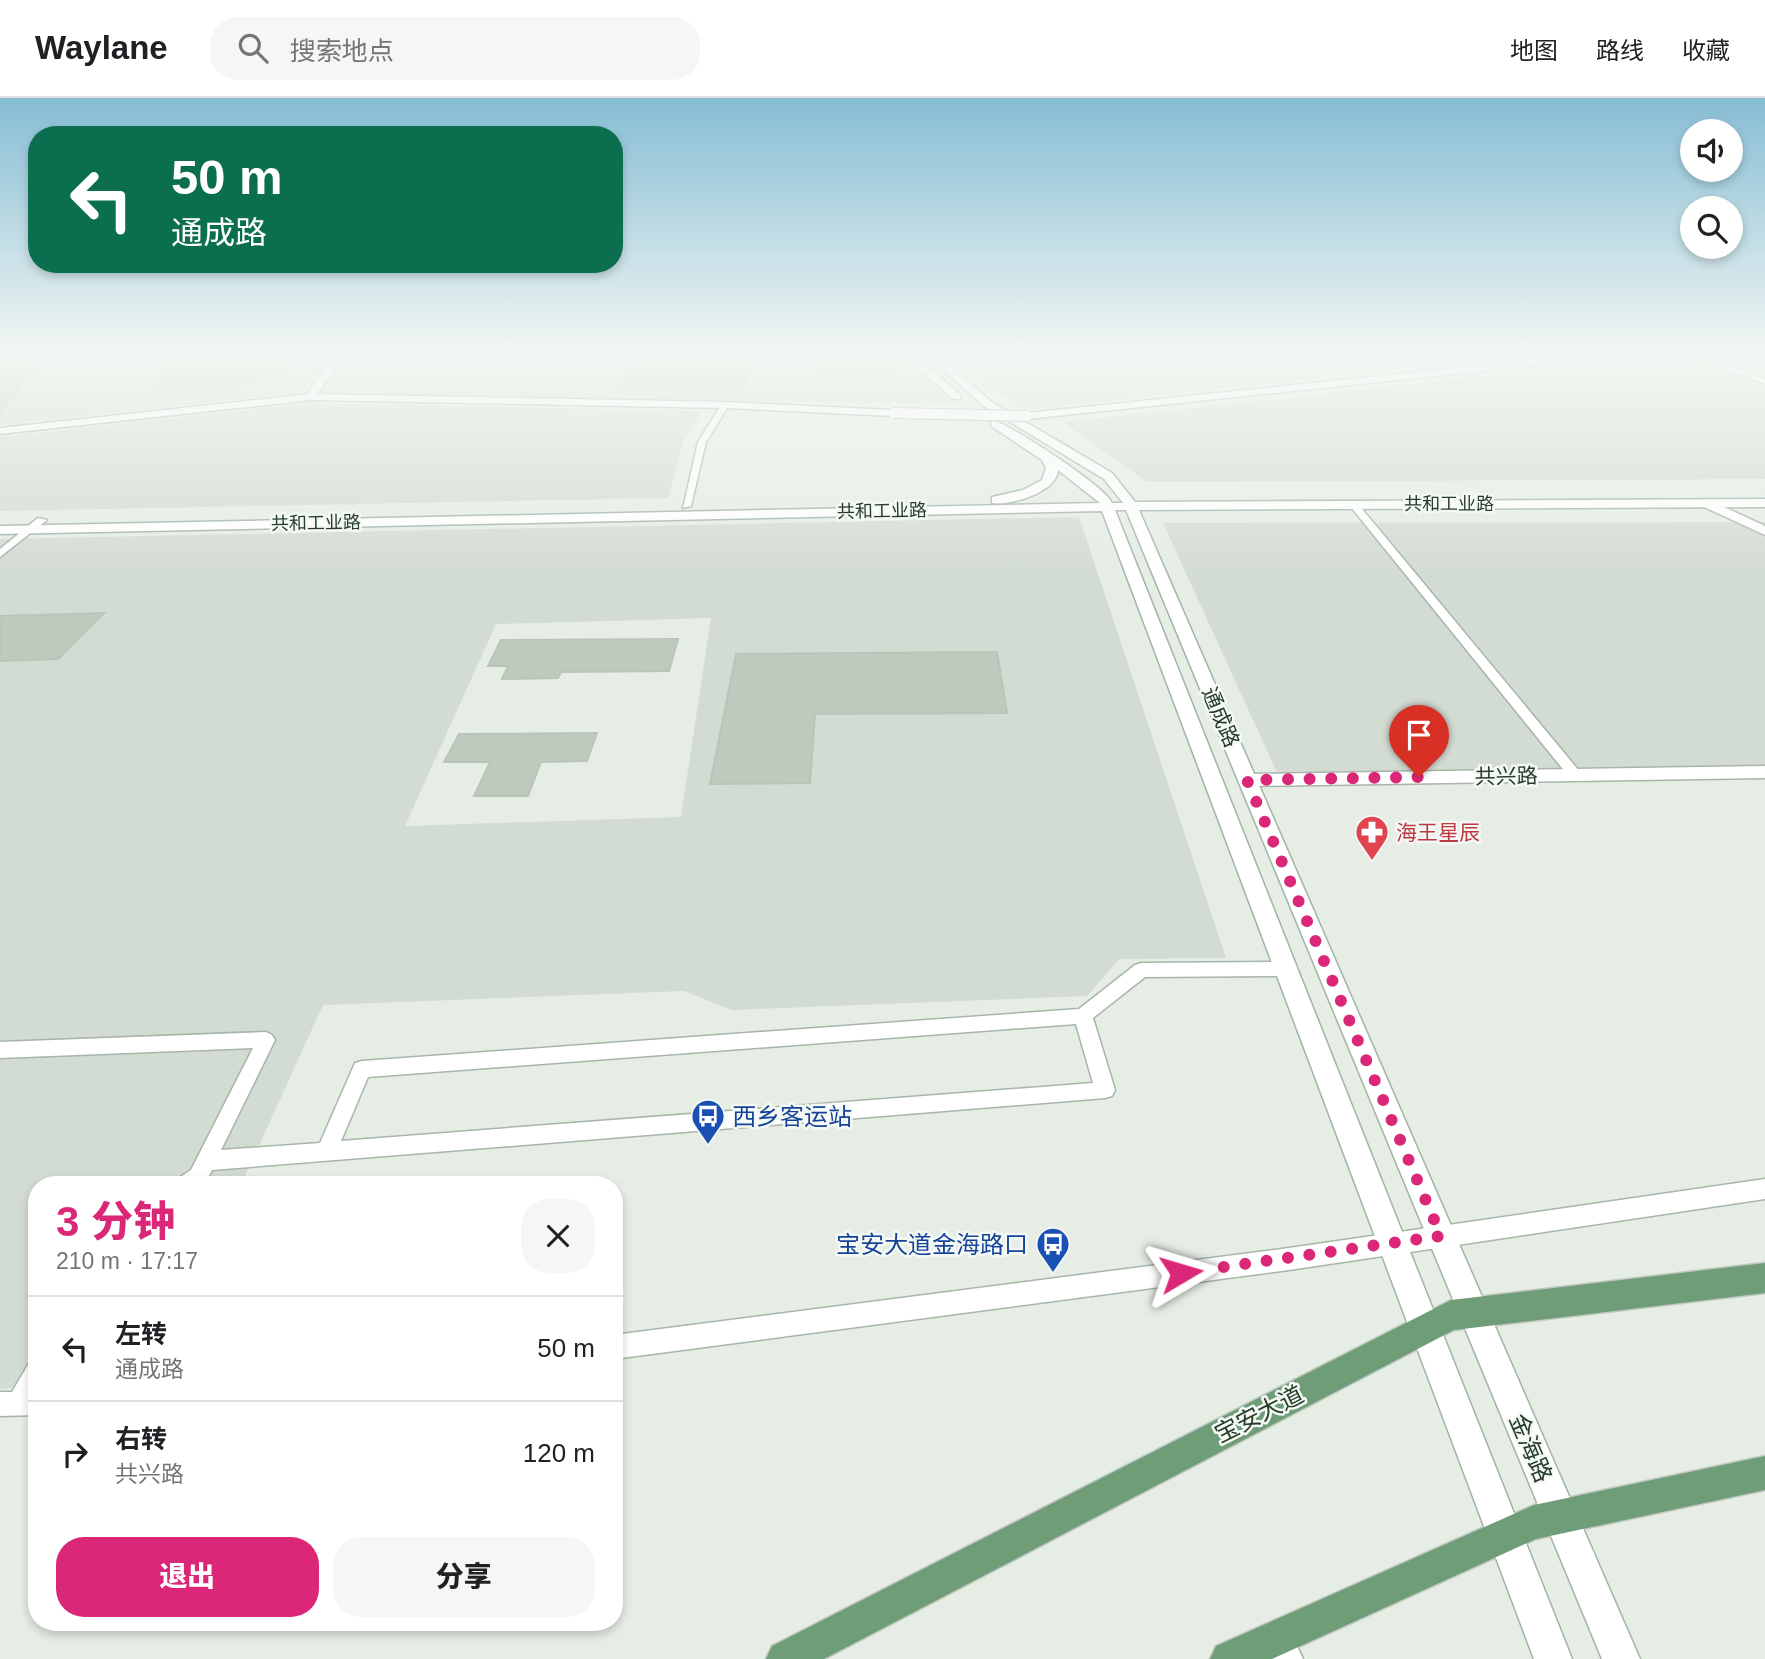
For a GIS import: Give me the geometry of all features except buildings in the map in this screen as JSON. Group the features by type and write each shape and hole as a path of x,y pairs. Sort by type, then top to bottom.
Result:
{"main road":[{"name":"宝安大道","path":"785,1659 1451,1315 1765,1278"},
{"path":"1229,1659 1534,1522 1765,1473"}],"street":[{"path":"1004,430 1047,457 1105,502"},
{"name":"通成路","path":"1031,430 1108,476 1129,502 1441,1236"},
{"path":"997,500 1027,492 1047,482 1053,475 1053,466 1047,457"},
{"name":"共和工业路","path":"0,520 997,500 1129,502 1765,495"},
{"name":"通成路","path":"1105,502 1392,1243"},
{"name":"共和工业路","path":"0,530 1105,502"},
{"name":"共和工业路","path":"1129,502 1354,505 1765,503"},
{"path":"1707,503 1765,531"},
{"name":"共兴路","path":"1247,780 1765,772"},
{"name":"金海路","path":"1441,1236 1621,1659"},
{"path":"1392,1243 1553,1659"},
{"path":"1255,1659 1284,1659"}],"lane":[{"path":"686,506 702,442 710,430"},
{"path":"1354,505 1575,775"},
{"path":"0,554 42,520"},
{"path":"326,1152 362,1069 1083,1016 1141,970 1286,970"},
{"path":"206,1161 1105,1090 1083,1016"},
{"path":"0,1049 266,1040 198,1176"},
{"path":"623,1346 1392,1243 1765,1189"},
{"path":"19,1403 28,1387"}],"shaded area":[{"path":"64,430 691,430 683,442 668,498 0,511 0,437"},
{"path":"1074,430 1765,430 1765,479 1147,482"},
{"path":"1079,517 1226,958 1119,959 1087,996 732,1010 684,991 323,1005 245,1176 28,1176 28,1387 0,1389 0,539","holes":["711,618 681,817 405,826 496,624"]},
{"path":"1765,522 1765,772 1280,779 1163,523"}],"place":[{"name":"海王星辰","path":"1372,862"},
{"name":"西乡客运站","path":"708,1146"},
{"name":"宝安大道金海路口","path":"1053,1274"}],"route":[{"path":"1181,1273 1441,1236 1247,780 1419,777"}]}
